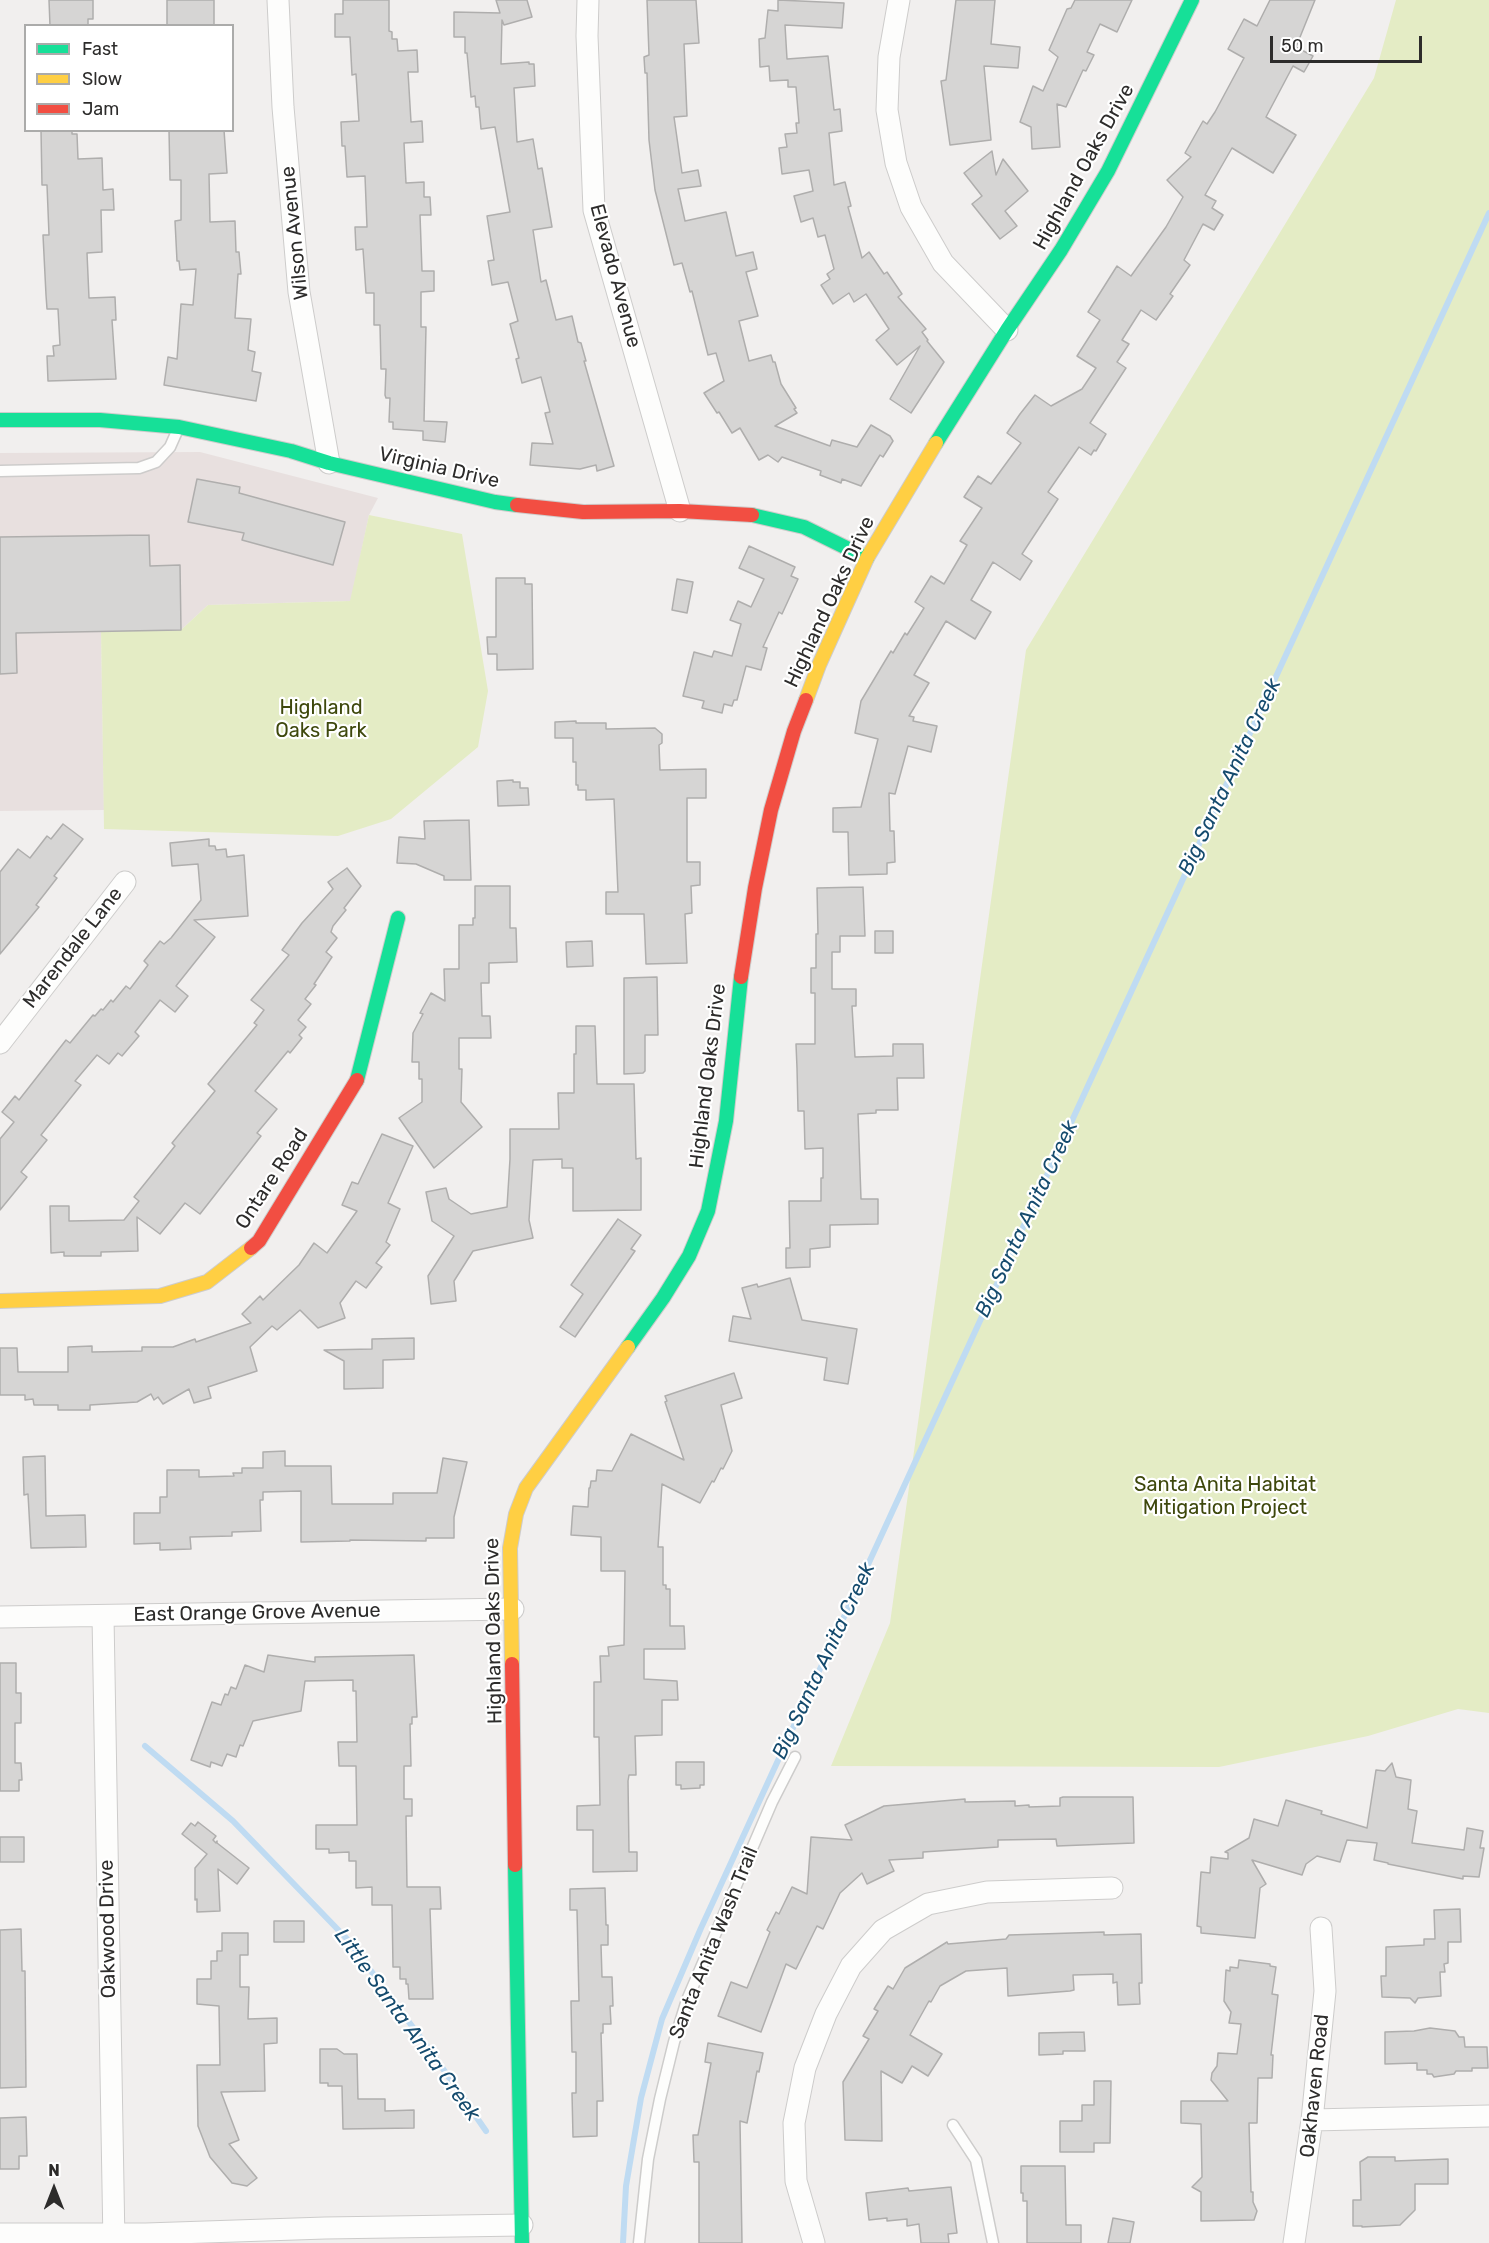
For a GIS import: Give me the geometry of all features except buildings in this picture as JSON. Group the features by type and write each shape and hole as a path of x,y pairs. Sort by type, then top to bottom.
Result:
{"street":[{"name":"Wilson Avenue","path":"278,0 283,107 299,292 329,463"},
{"name":"Elevado Avenue","path":"588,0 587,36 594,210 680,511"},
{"path":"899,0 889,57 887,110 896,164 910,207 943,263 1006,330"},
{"name":"Highland Oaks Drive","path":"522,2234 513,1610 510,1548 516,1514 526,1488 663,1298 689,1256 708,1211 726,1120 741,974 771,810 794,731 815,676 867,558 899,502 1006,330 1061,250 1108,171 1192,0"},
{"name":"Virginia Drive","path":"0,420 100,420 178,428 291,451 329,463 495,502 583,512 680,511 753,515 804,527 867,558"},
{"name":"Marendale Lane","path":"0,1042 125,882"},
{"name":"Ontare Road","path":"0,1301 160,1296 207,1282 259,1241 358,1078 398,918"},
{"name":"East Orange Grove Avenue","path":"0,1617 513,1610"},
{"name":"Oakwood Drive","path":"103,1616 114,2238"},
{"path":"814,2243 796,2181 794,2123 805,2067 826,2014 851,1966 883,1930 928,1904 987,1892 1112,1888"},
{"name":"Oakhaven Road","path":"1294,2243 1312,2120 1325,1991 1321,1928"},
{"path":"1312,2120 1489,2116"},
{"path":"0,2234 114,2238 522,2234"}],"lane":[{"path":"0,471 139,468 156,462 170,447 178,428"},
{"name":"Santa Anita Wash Trail","path":"639,2243 648,2158 660,2099 687,2000 772,1802 795,1757"},
{"path":"953,2125 976,2160 993,2243"}],"shaded area":[{"path":"200,452 378,498 369,515 351,601 208,605 181,630 101,631 104,810 0,811 0,453"}],"green space":[{"name":"Santa Anita Habitat Mitigation Project","path":"1396,0 1489,0 1489,1713 1458,1709 1368,1736 1219,1767 831,1766 890,1623 1026,650 1374,78"},
{"name":"Highland Oaks Park","path":"369,515 462,534 488,691 478,747 391,819 338,836 104,829 101,631 181,630 208,605 350,601"}],"waterway":[{"name":"Big Santa Anita Creek","path":"623,2243 626,2186 641,2098 662,2019 701,1928 1489,213"},
{"name":"Little Santa Anita Creek","path":"145,1746 233,1821 348,1940 432,2053 486,2131"}],"traffic: fast":[{"path":"936,443 1007,330 1061,250 1108,171 1192,0"},
{"path":"0,420 100,420 179,427 291,451 329,463 495,502 517,505"},
{"path":"752,515 804,527 867,558"},
{"path":"357,1080 398,918"},
{"path":"628,1347 689,1256 708,1211 726,1121 741,977"},
{"path":"515,1865 522,2243"}],"traffic: slow":[{"path":"806,700 819,665 867,558 936,443"},
{"path":"0,1301 160,1296 207,1282 251,1248"},
{"path":"512,1664 510,1548 516,1514 526,1488 628,1347"}],"traffic: jam":[{"path":"517,505 583,512 680,511 752,515"},
{"path":"741,977 755,888 771,810 794,731 806,700"},
{"path":"251,1248 259,1241 357,1080"},
{"path":"512,1664 515,1865"}]}
